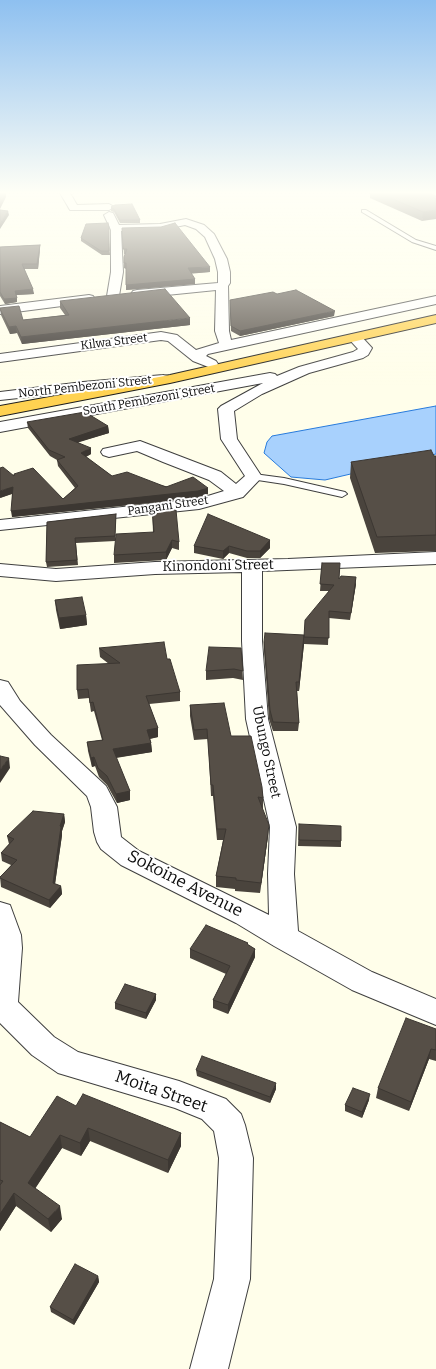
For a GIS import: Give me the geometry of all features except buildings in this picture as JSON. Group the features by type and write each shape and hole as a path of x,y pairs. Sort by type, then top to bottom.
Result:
{"highway":[{"path":"0,411 170,379 436,319"}],"street":[{"path":"114,296 116,257"},
{"path":"220,257 224,272 224,283 222,286 222,331 226,346"},
{"path":"0,310 114,296 222,286"},
{"path":"198,358 200,353 204,351 436,300"},
{"name":"Kilwa Street","path":"0,358 161,336 172,338 198,358 219,368"},
{"path":"254,477 230,439 225,411 257,391 298,372 358,355 363,352 364,348 355,338"},
{"name":"South Pembezoni Street","path":"0,427 298,372"},
{"name":"North Pembezoni Street","path":"0,396 83,386 170,379"},
{"path":"109,452 140,446 215,476 237,493"},
{"name":"Pangani Street","path":"0,525 199,504 237,493 254,477"},
{"name":"Kinondoni Street","path":"0,570 56,575 155,568 436,558"},
{"name":"Ubungo Street","path":"252,565 252,641 257,719 283,827 281,874 284,938"},
{"name":"Sokoine Avenue","path":"0,687 12,706 43,740 97,792 104,807 107,832 110,842 130,858 246,915 362,982 436,1012"},
{"name":"Moita Street","path":"0,913 7,935 8,948 1,1006 42,1046 69,1063 178,1095 214,1110 223,1117 229,1125 236,1158 232,1279 209,1369"}],"lane":[{"path":"254,477 284,481 342,494"}],"water":[{"path":"436,406 436,454 325,480 291,477 264,453 267,442 272,436"}]}
